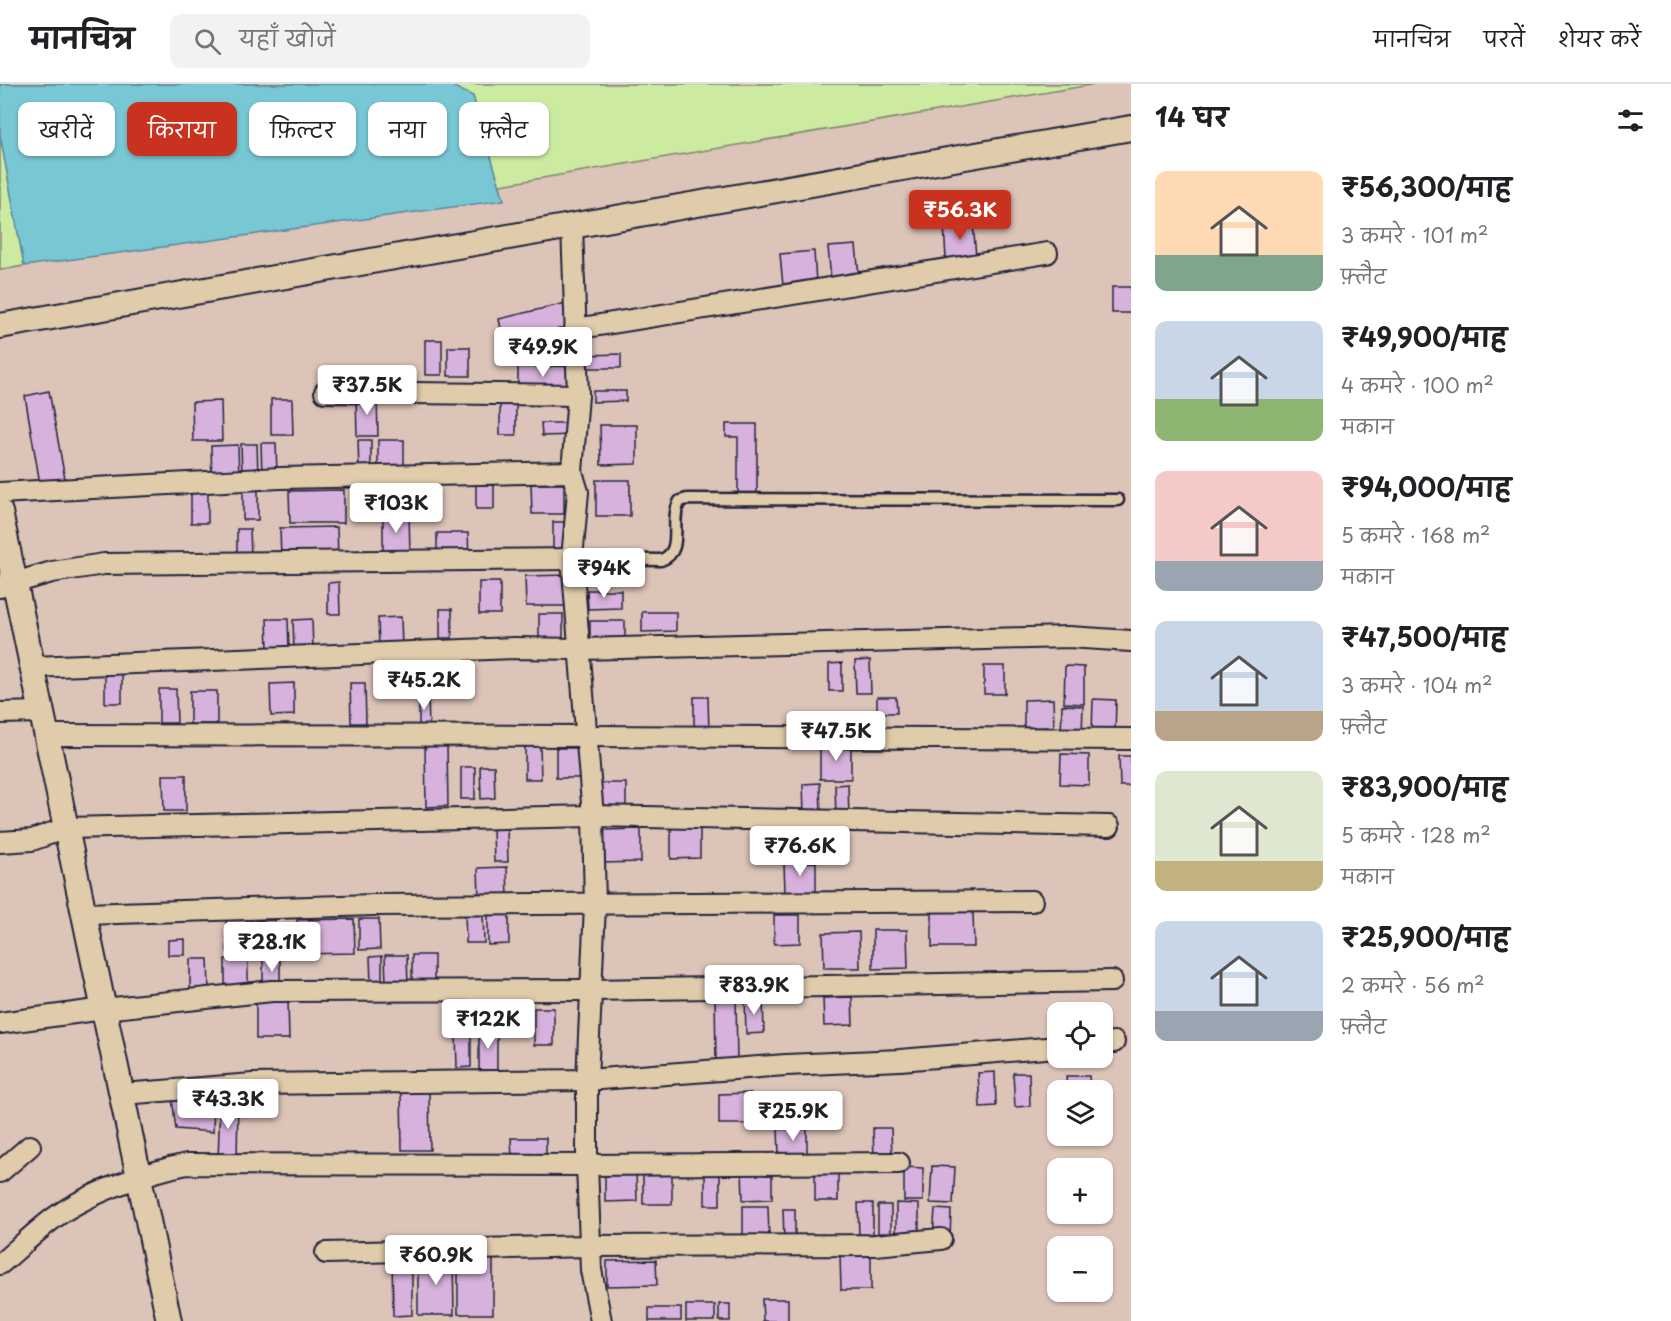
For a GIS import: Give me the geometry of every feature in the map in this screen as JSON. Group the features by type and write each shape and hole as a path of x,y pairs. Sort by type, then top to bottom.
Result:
{"street":[{"path":"0,326 1131,128"},
{"path":"572,226 578,395 572,472 578,492 572,559 593,816 595,905 587,1080 587,1165 591,1270 601,1321"},
{"path":"575,329 1047,253"},
{"path":"325,392 578,395"},
{"path":"0,493 280,478 572,472"},
{"path":"0,512 7,586 32,667 42,712 169,1321"},
{"path":"7,586 52,572 104,564 572,559"},
{"path":"32,667 514,648 580,649 1057,637 1131,641"},
{"path":"0,713 42,712"},
{"path":"47,735 1131,740"},
{"path":"0,842 32,840 66,828 593,816 1109,826"},
{"path":"84,915 373,905 1032,901"},
{"path":"8,1023 104,1009 272,991 591,990 1112,981"},
{"path":"122,1094 253,1084 587,1080 786,1065 900,1060 1047,1048"},
{"path":"0,1172 30,1146"},
{"path":"0,1264 58,1216 100,1192 160,1170 187,1164 587,1165 898,1162"},
{"path":"327,1253 590,1246 875,1245 941,1239"}],"lane":[{"path":"572,559 662,560 669,557 676,542 676,508 680,501 687,499 1118,500"}],"green space":[{"path":"0,84 1096,84 0,270"}],"water":[{"path":"0,84 448,84 473,96 475,102 459,102 459,156 491,156 504,200 24,266 0,135"}],"building":[{"path":"973,223 976,256 946,259 944,225"},
{"path":"856,245 859,277 831,280 828,247"},
{"path":"814,251 816,283 783,286 780,254"},
{"path":"1112,287 1131,287 1131,313 1112,313"},
{"path":"566,303 566,327 504,344 499,319"},
{"path":"425,340 442,340 442,375 425,375"},
{"path":"448,347 470,347 470,376 448,376"},
{"path":"621,354 621,368 586,368 586,355"},
{"path":"568,366 568,390 518,391 518,367"},
{"path":"49,391 65,479 40,484 25,396"},
{"path":"593,391 626,391 626,401 593,402"},
{"path":"356,397 377,397 378,436 357,436"},
{"path":"271,399 292,399 293,435 271,435"},
{"path":"221,401 222,441 193,441 192,402"},
{"path":"500,404 516,404 516,435 500,435"},
{"path":"541,423 574,423 574,435 542,436"},
{"path":"726,424 757,424 757,496 738,496 738,437 726,437"},
{"path":"600,425 637,425 637,464 601,465"},
{"path":"358,440 371,440 371,472 359,472"},
{"path":"378,440 404,440 404,473 378,473"},
{"path":"261,443 276,443 277,475 262,476"},
{"path":"241,444 257,444 258,476 242,476"},
{"path":"238,445 239,478 212,479 211,446"},
{"path":"596,480 630,480 630,516 596,516"},
{"path":"531,484 564,484 564,514 532,514"},
{"path":"476,485 494,485 494,509 476,509"},
{"path":"243,489 258,489 258,520 243,520"},
{"path":"191,490 208,490 208,523 191,523"},
{"path":"344,490 344,523 290,523 289,491"},
{"path":"383,512 409,512 410,555 383,556"},
{"path":"553,522 569,522 569,551 553,551"},
{"path":"337,527 338,558 281,560 280,528"},
{"path":"237,529 250,529 251,556 237,556"},
{"path":"437,533 468,533 469,556 437,557"},
{"path":"567,575 567,606 526,606 525,576"},
{"path":"339,582 340,614 328,614 328,583"},
{"path":"479,582 500,582 500,614 479,614"},
{"path":"587,590 621,590 621,608 588,609"},
{"path":"440,609 452,609 452,638 440,638"},
{"path":"642,612 676,612 676,631 642,632"},
{"path":"539,614 563,614 563,646 539,646"},
{"path":"401,617 402,649 379,650 378,618"},
{"path":"267,619 288,619 289,649 268,649"},
{"path":"312,619 313,651 294,651 293,620"},
{"path":"590,621 625,621 625,641 590,641"},
{"path":"416,659 428,659 428,687 416,687"},
{"path":"870,660 871,693 856,693 855,661"},
{"path":"842,663 842,691 829,691 829,664"},
{"path":"984,666 1005,666 1005,694 984,694"},
{"path":"1065,666 1084,667 1084,704 1064,703"},
{"path":"105,668 122,668 122,703 105,703"},
{"path":"294,683 294,715 271,716 270,684"},
{"path":"350,683 365,683 366,723 351,723"},
{"path":"159,689 176,689 177,723 159,723"},
{"path":"190,691 217,691 217,724 190,724"},
{"path":"419,694 428,694 429,727 419,727"},
{"path":"694,697 708,697 709,733 694,733"},
{"path":"877,697 896,697 897,713 877,713"},
{"path":"1053,699 1054,727 1024,728 1024,700"},
{"path":"1093,699 1116,700 1115,735 1092,734"},
{"path":"1062,705 1083,706 1082,735 1061,735"},
{"path":"425,744 447,744 448,806 426,807"},
{"path":"851,744 851,779 820,779 820,745"},
{"path":"525,745 540,745 541,779 525,779"},
{"path":"556,748 582,748 582,778 556,778"},
{"path":"1061,754 1089,755 1089,785 1060,784"},
{"path":"1119,756 1131,756 1131,786 1120,786"},
{"path":"480,766 494,766 495,798 481,799"},
{"path":"461,767 475,767 475,799 461,799"},
{"path":"163,775 186,775 186,811 164,811"},
{"path":"598,783 626,783 626,815 598,815"},
{"path":"820,783 821,814 804,815 803,784"},
{"path":"848,784 849,817 836,817 835,785"},
{"path":"671,827 700,827 700,858 671,859"},
{"path":"493,829 507,829 508,862 494,862"},
{"path":"641,829 641,862 604,863 603,830"},
{"path":"816,862 816,892 785,893 784,863"},
{"path":"507,867 508,897 479,898 478,868"},
{"path":"973,911 974,947 932,947 932,912"},
{"path":"509,912 509,944 488,945 488,913"},
{"path":"465,913 483,913 484,943 466,943"},
{"path":"774,915 800,915 800,943 774,944"},
{"path":"251,919 252,952 227,952 226,920"},
{"path":"354,919 355,953 298,954 297,920"},
{"path":"359,919 379,919 380,949 359,950"},
{"path":"275,920 276,947 257,947 256,921"},
{"path":"873,930 907,930 908,968 873,969"},
{"path":"859,932 860,968 824,968 823,933"},
{"path":"185,939 185,955 168,955 168,940"},
{"path":"385,955 407,955 408,985 386,985"},
{"path":"412,955 434,955 434,986 412,986"},
{"path":"382,956 382,984 371,985 370,957"},
{"path":"263,958 280,958 280,988 263,988"},
{"path":"190,959 208,959 209,989 190,990"},
{"path":"225,959 248,959 248,985 225,985"},
{"path":"715,995 736,995 737,1065 716,1065"},
{"path":"852,997 853,1025 824,1026 823,998"},
{"path":"745,998 763,998 764,1033 746,1034"},
{"path":"256,1000 288,1000 289,1039 256,1039"},
{"path":"455,1001 471,1001 471,1067 457,1068"},
{"path":"534,1008 554,1008 554,1045 534,1045"},
{"path":"479,1030 497,1030 497,1070 479,1070"},
{"path":"995,1072 996,1106 980,1107 978,1073"},
{"path":"1013,1073 1029,1073 1030,1106 1015,1107"},
{"path":"1066,1076 1089,1076 1089,1080 1066,1080"},
{"path":"429,1091 430,1150 402,1150 401,1092"},
{"path":"751,1093 751,1124 719,1124 719,1094"},
{"path":"172,1098 214,1100 213,1132 176,1129"},
{"path":"220,1098 238,1098 237,1162 218,1162"},
{"path":"873,1128 891,1128 892,1158 874,1159"},
{"path":"778,1129 807,1129 807,1155 779,1155"},
{"path":"511,1138 546,1138 546,1158 512,1159"},
{"path":"932,1166 955,1167 953,1204 930,1203"},
{"path":"904,1167 923,1168 923,1201 904,1201"},
{"path":"772,1169 772,1199 743,1200 742,1170"},
{"path":"636,1171 637,1201 605,1202 605,1172"},
{"path":"643,1172 672,1172 672,1204 643,1204"},
{"path":"815,1172 838,1172 838,1201 815,1201"},
{"path":"705,1174 720,1174 720,1205 705,1205"},
{"path":"858,1203 873,1203 873,1237 859,1237"},
{"path":"896,1203 919,1204 919,1238 896,1237"},
{"path":"878,1205 891,1205 891,1237 878,1237"},
{"path":"743,1206 768,1206 769,1238 743,1239"},
{"path":"783,1209 795,1209 795,1240 784,1240"},
{"path":"935,1209 951,1210 950,1239 933,1238"},
{"path":"458,1256 493,1256 493,1314 458,1314"},
{"path":"840,1256 871,1256 871,1290 841,1290"},
{"path":"392,1257 412,1257 412,1315 393,1316"},
{"path":"418,1257 453,1257 454,1315 418,1315"},
{"path":"656,1260 657,1285 607,1286 607,1261"},
{"path":"762,1299 788,1299 788,1321 763,1321"},
{"path":"719,1304 730,1304 730,1321 719,1321"},
{"path":"686,1305 715,1305 715,1321 686,1321"},
{"path":"649,1308 681,1308 681,1321 649,1321"}]}
